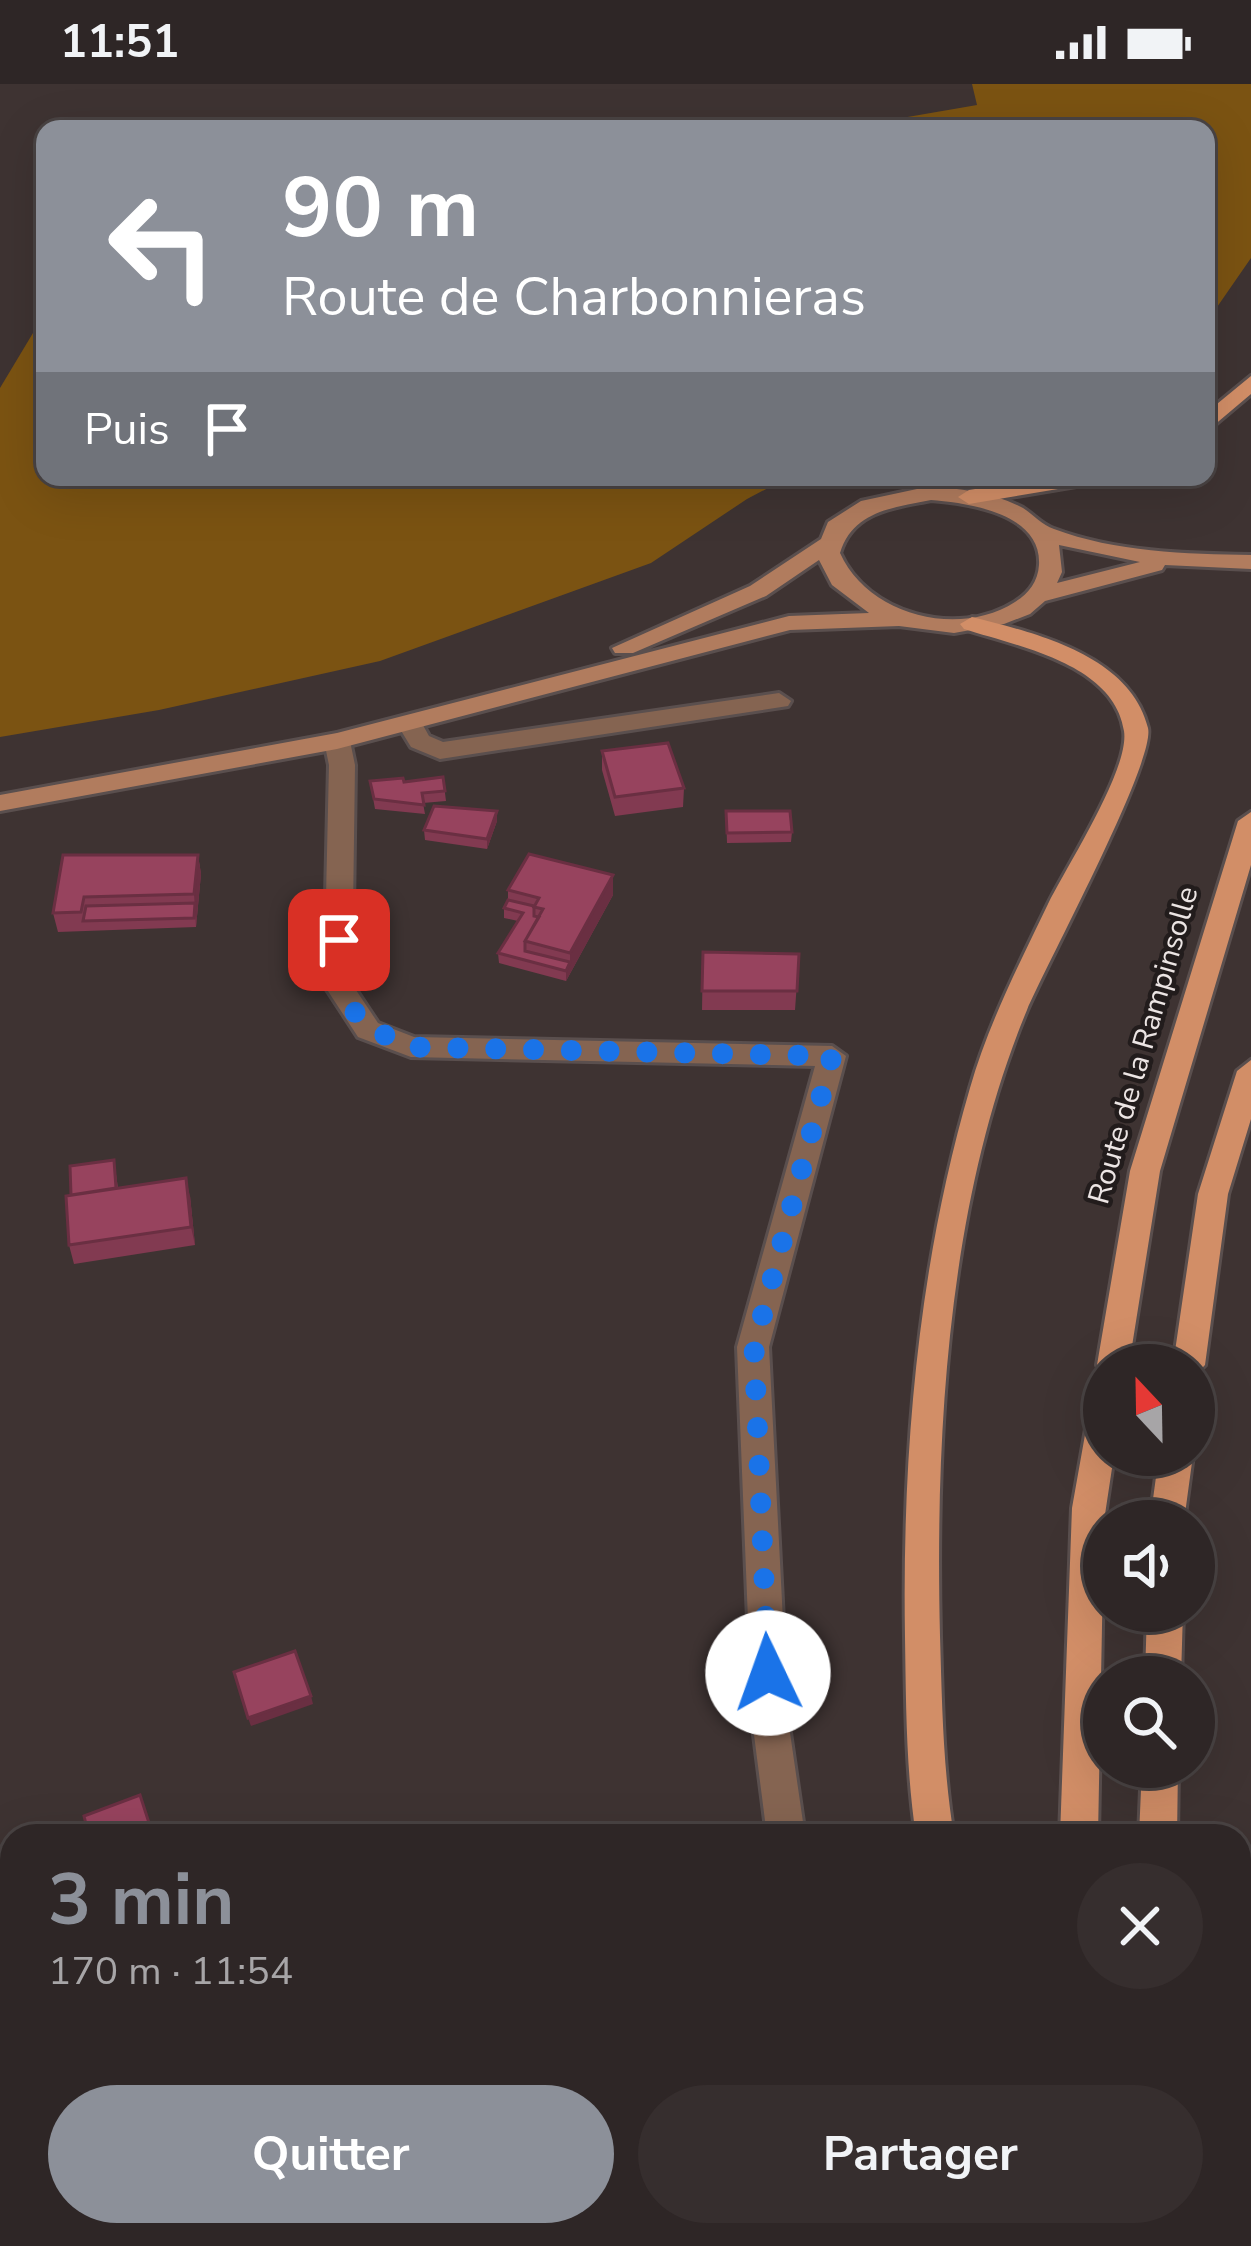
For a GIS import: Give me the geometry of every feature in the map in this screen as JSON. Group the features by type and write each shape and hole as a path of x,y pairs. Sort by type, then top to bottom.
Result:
{"main road":[{"path":"1215,416 1251,382"},
{"path":"969,497 1034,486"},
{"path":"478,704 758,591 827,544 840,523 863,507 895,496 969,497 1022,517 1041,533 1053,554 1054,575 1042,595"},
{"path":"1041,533 1105,552 1190,562"},
{"path":"827,544 828,565 840,586 865,605 897,619"},
{"path":"0,803 337,742 789,623 897,619 972,624 1012,614 1042,595 1147,566 1251,562"},
{"path":"933,1824 927,1794 919,1547 932,1332 985,1086 1060,905 1120,786 1138,739 1131,710 1114,684 1070,658 972,624"},
{"name":"Route de la Rampinsolle","path":"1116,1344 1145,1172 1251,821"},
{"path":"1192,1344 1214,1194 1251,1071"},
{"path":"1079,1824 1089,1508 1094,1476"},
{"path":"1158,1824 1159,1788"}],"street":[{"path":"410,724 420,741 440,751 779,701"},
{"path":"337,742 342,765 338,985 368,1030 411,1047 832,1056 754,1347 770,1719 784,1824"}],"shaded area":[{"path":"972,84 1251,84 1251,258 1215,310 1215,120 890,120 977,105"},
{"path":"36,328 36,486 772,486 651,563 380,661 159,710 0,737 0,388"}],"building":[{"path":"668,743 684,788 615,797 602,751"},
{"path":"443,777 445,791 422,793 424,805 374,799 370,781 403,778 404,782"},
{"path":"434,806 497,811 487,839 424,830"},
{"path":"726,811 790,811 792,832 727,833"},
{"path":"529,854 613,875 570,953 525,941 543,909 534,907 539,898 508,890"},
{"path":"63,855 198,855 194,894 84,897 81,912 53,913"},
{"path":"508,900 534,906 534,916 539,917 525,941 525,951 570,962 566,971 498,953 523,913 504,908"},
{"path":"195,903 194,918 83,921 86,906"},
{"path":"703,952 799,954 797,991 702,991"},
{"path":"114,1160 116,1188 71,1195 70,1166"},
{"path":"186,1178 191,1227 69,1245 66,1196"},
{"path":"295,1651 311,1696 248,1718 234,1672"},
{"path":"140,1795 149,1824 86,1824 84,1816"}],"route":[{"path":"339,940 338,985 368,1030 411,1047 832,1056 754,1347 768,1673"}]}
